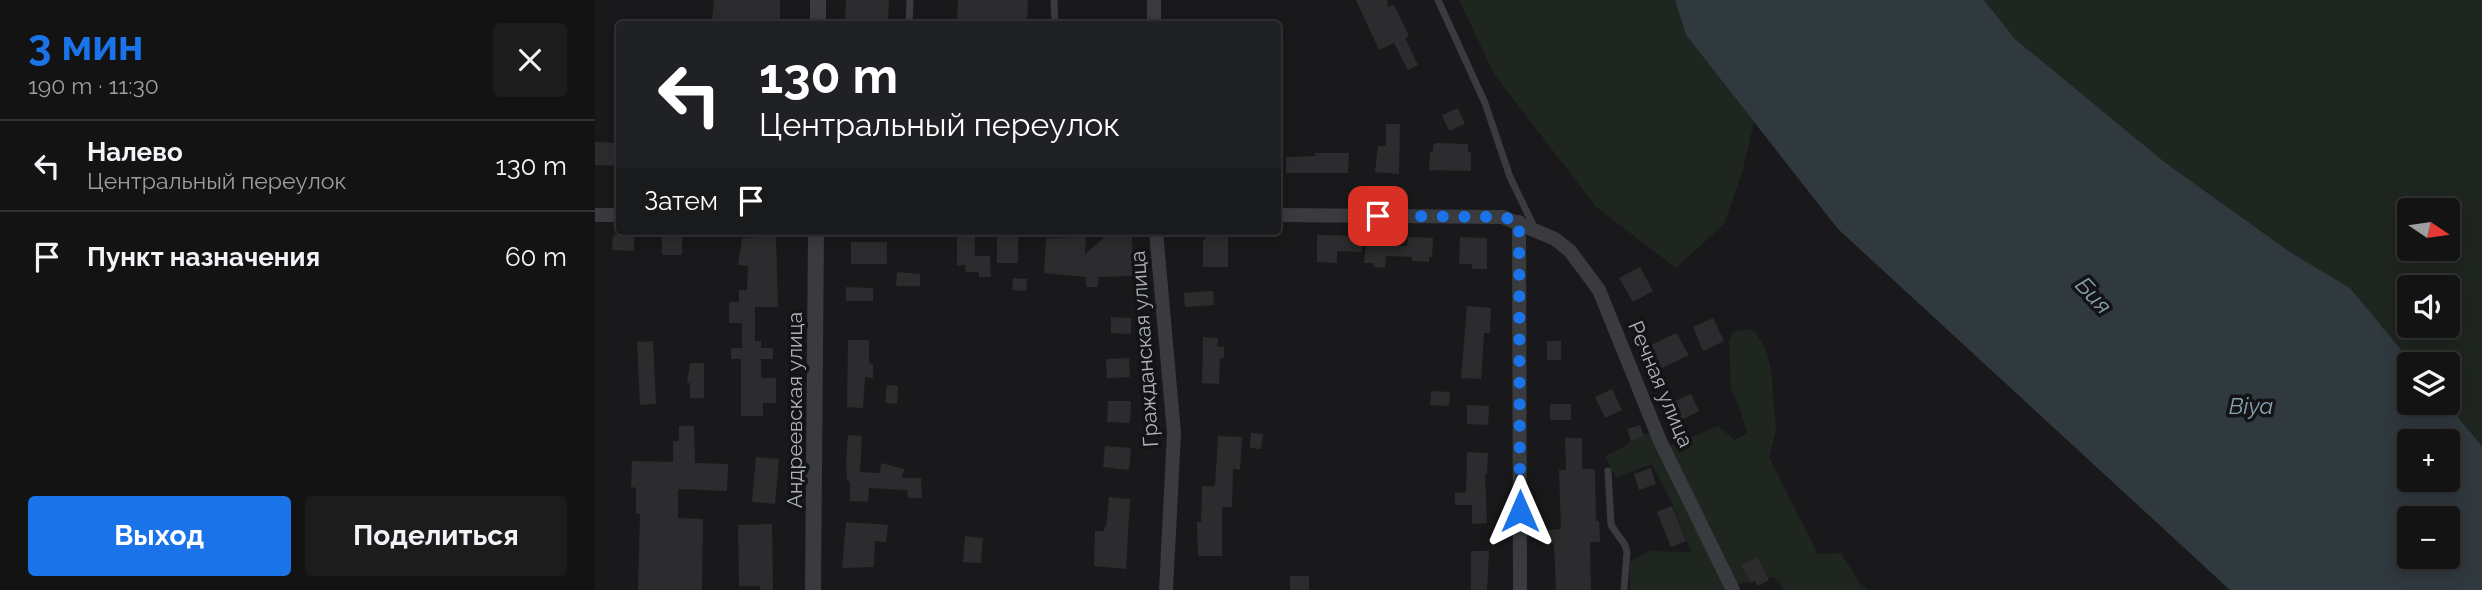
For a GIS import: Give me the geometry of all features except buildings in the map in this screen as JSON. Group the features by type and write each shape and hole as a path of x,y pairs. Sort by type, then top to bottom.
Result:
{"street":[{"path":"818,0 818,21"},
{"path":"1154,0 1154,21"},
{"path":"595,215 616,215"},
{"name":"Речная улица","path":"1281,215 1503,217 1555,239 1570,251 1599,290 1660,440 1733,590"},
{"path":"1519,222 1520,590"},
{"name":"Андреевская улица","path":"813,590 816,235"},
{"name":"Гражданская улица","path":"1156,235 1174,433 1166,590"}],"lane":[{"path":"909,21 910,0"},
{"path":"1054,0 1055,21"},
{"path":"1438,0 1485,103 1510,177 1535,229"},
{"path":"1608,471 1611,525 1627,552 1624,590"}],"shaded area":[{"path":"1459,0 1675,0 1686,35 1754,122 1742,173 1724,224 1676,268 1596,207 1494,74"},
{"path":"1984,0 2482,0 2482,446 2456,415 2460,415 2460,352 2403,352 2350,288 2290,252 2167,164 2015,39"},
{"path":"1747,329 1755,332 1766,349 1771,370 1776,431 1769,457 1818,554 1841,553 1860,583 1868,590 1783,590 1773,577 1733,585 1667,447 1718,426 1735,440 1747,433 1731,390 1729,341 1733,332"},
{"path":"1650,433 1728,590 1630,590 1630,562 1649,551 1691,552 1670,499 1652,464 1616,478 1605,456 1624,447 1637,436"}],"water":[{"name":"Biya","path":"1675,0 1984,0 2015,39 2167,164 2290,252 2350,288 2403,352 2397,352 2397,415 2456,415 2482,446 2482,590 2230,590 1838,229 1686,35"}],"route":[{"path":"1378,216 1503,217 1519,222 1520,511"}],"water label":[{"name":"Бия","path":"2094,295"}]}
